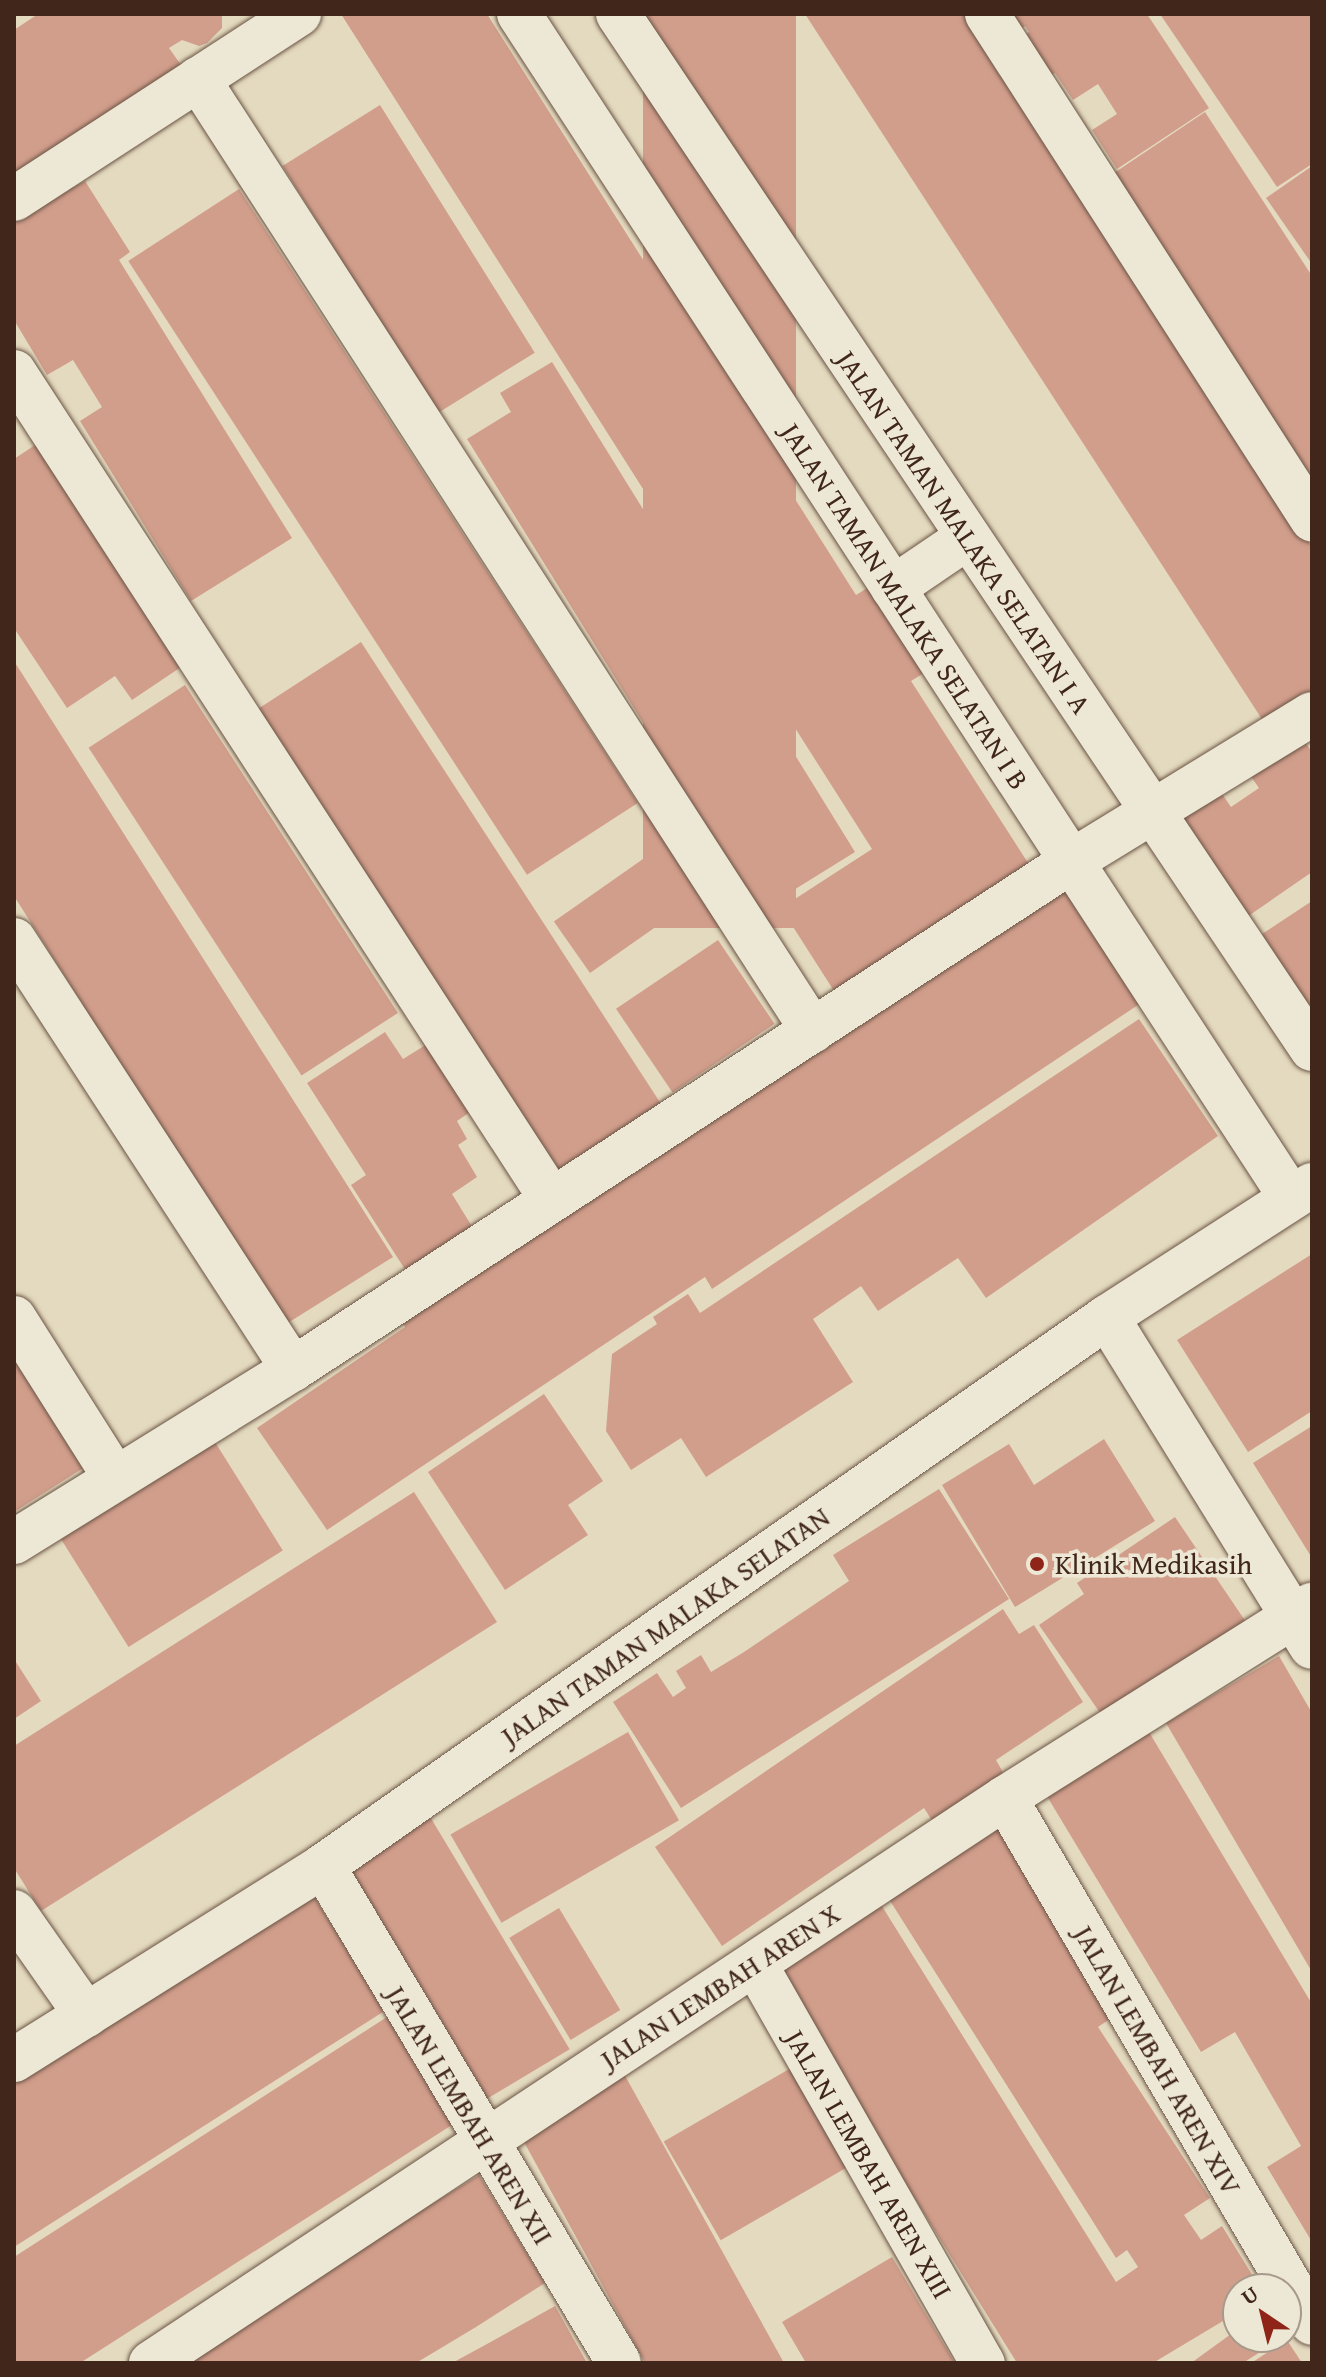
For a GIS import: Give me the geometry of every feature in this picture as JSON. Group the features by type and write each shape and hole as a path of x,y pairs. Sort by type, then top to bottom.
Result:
{"street":[{"path":"14,199 299,14"},
{"name":"JALAN TAMAN MALAKA SELATAN I B","path":"519,14 1072,861 1302,1192"},
{"name":"JALAN TAMAN MALAKA SELATAN I A","path":"618,14 1312,1049"},
{"path":"987,14 1312,519"},
{"path":"198,79 813,1031"},
{"path":"14,372 552,1200"},
{"path":"893,588 968,537"},
{"path":"14,1542 114,1476 293,1369 1072,861 1312,714"},
{"path":"14,940 293,1369"},
{"name":"JALAN TAMAN MALAKA SELATAN","path":"14,2060 323,1866 1107,1317 1302,1192"},
{"path":"1107,1317 1306,1623"},
{"path":"14,1318 114,1476"},
{"name":"JALAN LEMBAH AREN X","path":"151,2363 485,2138 1005,1798 1306,1623"},
{"name":"JALAN LEMBAH AREN XIV","path":"1005,1798 1312,2323"},
{"name":"JALAN LEMBAH AREN XII","path":"323,1866 619,2363"},
{"path":"14,1912 86,2015"},
{"name":"JALAN LEMBAH AREN XIII","path":"755,1964 983,2363"}],"building":[{"path":"38,14 222,14 222,28 207,43 199,46 182,40 169,48 181,65 14,180 14,30"},
{"path":"341,14 487,14 856,595 877,582 932,668 911,681 1030,866 834,991 781,908 872,849"},
{"path":"643,14 796,14 796,928 643,928"},
{"path":"805,14 967,14 1312,547 1312,698 1267,727"},
{"path":"1002,14 1147,14 1209,108 1117,169 1092,130 1117,114 1098,84 1073,100 1055,73 1044,80 1018,40 1029,32 1025,26 1015,33"},
{"path":"1160,14 1312,14 1312,164 1277,187"},
{"path":"380,105 535,353 437,414 282,166"},
{"path":"1205,112 1312,276 1312,487 1108,177"},
{"path":"1312,166 1312,264 1266,198"},
{"path":"70,181 74,187 85,181 130,252 119,260 292,538 191,601 80,421 102,407 73,360 47,375 14,320 14,216"},
{"path":"239,189 638,803 527,875 128,261"},
{"path":"552,362 855,852 760,911 467,439 511,412 500,393"},
{"path":"41,441 187,663 132,700 115,676 67,708 14,628 14,459"},
{"path":"361,642 661,1104 548,1178 248,716"},
{"path":"14,661 393,1257 275,1331 76,1008 83,1005 14,896"},
{"path":"185,685 398,1013 302,1076 89,748"},
{"path":"1297,730 1312,752 1312,872 1244,919 1176,821 1220,791 1231,807 1259,788 1244,767"},
{"path":"653,852 689,904 590,973 554,921"},
{"path":"1066,883 1144,1001 712,1289 705,1277 327,1530 257,1428 405,1327 396,1315"},
{"path":"1312,901 1312,1011 1262,934"},
{"path":"718,940 774,1024 673,1093 616,1009"},
{"path":"1139,1019 1218,1136 986,1298 958,1258 878,1311 861,1286 813,1319 853,1382 706,1477 681,1438 631,1470 606,1431 612,1354 657,1324 653,1317 688,1294 700,1313"},
{"path":"385,1032 403,1059 432,1041 476,1108 457,1121 467,1139 458,1145 477,1177 452,1194 473,1228 406,1271 351,1185 366,1175 307,1083"},
{"path":"1312,1254 1312,1411 1248,1452 1177,1340"},
{"path":"14,1349 88,1465 14,1512"},
{"path":"544,1394 603,1481 568,1505 588,1535 505,1590 428,1472"},
{"path":"1312,1426 1312,1558 1253,1463"},
{"name":"Klinik Medikasih","path":"1104,1439 1155,1521 1015,1607 942,1485 1009,1444 1034,1485"},
{"path":"215,1442 283,1551 128,1647 61,1538"},
{"path":"939,1489 1009,1599 681,1808 613,1702 657,1673 673,1697 686,1688 676,1671 701,1655 711,1672 744,1652 849,1581 833,1555"},
{"path":"414,1492 497,1622 41,1911 14,1868 14,1746"},
{"path":"1175,1517 1246,1622 1105,1720 1039,1625 1084,1594 1077,1583"},
{"path":"1003,1609 1019,1634 1034,1625 1083,1702 996,1760 1005,1776 935,1825 924,1808 722,1946 655,1847"},
{"path":"1279,1656 1312,1713 1312,1972 1166,1723"},
{"path":"14,1659 41,1701 14,1719"},
{"path":"628,1732 679,1820 501,1923 450,1834"},
{"path":"1149,1732 1312,2004 1312,2242 1267,2167 1301,2146 1235,2032 1201,2052 1045,1793"},
{"path":"426,1810 570,2049 486,2100 342,1860"},
{"path":"1004,1822 1122,2011 1098,2027 1210,2198 1184,2215 1201,2240 1222,2226 1251,2273 1222,2273 1222,2322 1153,2363 1017,2363 773,1970 880,1903 1116,2282 1138,2267 1127,2250 1116,2258 887,1896"},
{"path":"309,1889 386,2010 14,2247 14,2077"},
{"path":"559,1908 620,2010 571,2040 509,1938"},
{"path":"387,2017 455,2123 80,2363 14,2363 14,2257"},
{"path":"791,2068 848,2167 721,2240 664,2142"},
{"path":"623,2072 784,2363 645,2363 518,2131"},
{"path":"479,2175 545,2283 476,2327 416,2363 172,2363"},
{"path":"892,2257 955,2363 806,2363 782,2322"},
{"path":"555,2306 587,2363 452,2363 487,2344"},
{"path":"1222,2341 1222,2353 1259,2353 1243,2363 1191,2363"},
{"path":"1267,2353 1295,2353 1302,2363 1251,2363"}],"place":[{"name":"Klinik Medikasih","path":"1037,1564"}]}
